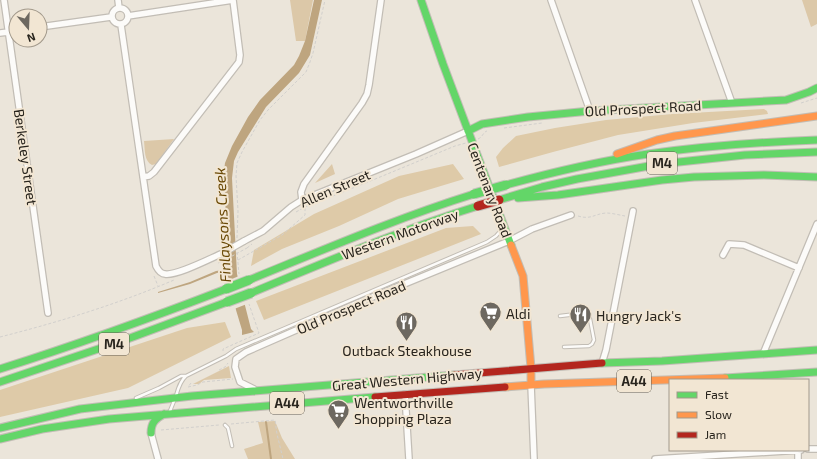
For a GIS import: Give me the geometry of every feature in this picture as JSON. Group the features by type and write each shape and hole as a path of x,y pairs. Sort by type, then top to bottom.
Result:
{"main road":[{"name":"Centenary Road","path":"421,0 443,64 523,276 531,368 531,385"},
{"name":"Old Prospect Road","path":"468,131 482,124 505,120 590,110 786,100 817,88"},
{"path":"593,164 657,140 731,127 817,116"},
{"name":"Western Motorway","path":"0,369 124,327 226,289 432,207 506,185 593,164 659,153 719,145 817,140"},
{"name":"M4","path":"510,198 542,187 577,179 660,164 745,155 817,152"},
{"path":"510,198 558,195 662,180 694,177 764,175 817,177"},
{"name":"Western Motorway","path":"0,382 115,344 251,293 395,234 478,206 510,198"},
{"name":"Great Western Highway","path":"0,428 80,409 258,390 352,384 531,368 602,363 662,361 817,350"},
{"name":"Great Western Highway","path":"705,379 817,372"},
{"name":"Great Western Highway","path":"0,439 75,423 167,413 531,385 669,380"},
{"path":"150,433 153,421 167,413"}],"street":[{"name":"Berkeley Street","path":"4,0 8,32"},
{"path":"118,0 119,8"},
{"path":"121,25 143,177 149,176 154,172 239,62 240,55 233,0 128,16"},
{"path":"302,200 301,192 304,184 362,104 367,94 381,0"},
{"path":"551,0 590,110"},
{"path":"695,0 732,103"},
{"path":"119,8 126,11 128,16 126,22 121,25 116,24 112,20 114,10 119,8"},
{"path":"48,26 112,17"},
{"path":"0,33 8,32"},
{"name":"Berkeley Street","path":"10,48 48,313"},
{"name":"Allen Street","path":"143,177 156,266 161,273 165,274 178,272 223,252 263,231 291,207 302,200 416,154 468,131"},
{"path":"602,363 633,211"},
{"path":"509,241 532,229 571,215"},
{"path":"763,354 817,224"},
{"name":"Old Prospect Road","path":"258,390 246,386 240,382 237,376 235,367 236,359 246,352 358,303 509,241"},
{"path":"723,255 729,244 744,245 799,268"},
{"path":"531,385 534,459"},
{"path":"405,394 409,459"},
{"path":"150,433 158,459"},
{"path":"655,459 782,451"}],"lane":[{"path":"120,404 159,388 182,376 186,376 253,341 487,242 496,236 504,226"},
{"path":"560,316 585,313 588,315 594,340 590,346 564,347"},
{"path":"167,413 172,409 180,385 186,376"},
{"path":"225,425 228,428 232,446"}],"path":[{"path":"236,230 238,211 236,176 237,163 260,120 306,72 313,53 324,0"},
{"path":"499,128 544,123"},
{"path":"481,138 485,132 492,129"},
{"path":"293,214 305,207 460,145"},
{"path":"238,261 282,235 305,215 305,207"},
{"path":"571,215 586,218 606,213 619,214 632,218"},
{"path":"216,263 223,261 247,248 256,241"},
{"path":"154,276 158,287"},
{"path":"0,337 50,324 138,295 180,278"},
{"path":"223,349 259,333"},
{"path":"219,370 229,363"},
{"path":"191,383 188,387 204,382 233,379"},
{"path":"232,424 276,420 277,434 283,459"},
{"path":"160,430 195,426 225,425"}],"shaded area":[{"path":"290,0 313,0 305,41 296,41"},
{"path":"314,0 322,0 310,55 299,73 266,107 234,161 232,178 237,274 251,329 254,332 242,335 229,278 222,272 190,284 158,292 190,282 216,271 223,270 228,274 224,171 225,163 232,146 248,117 260,100 294,65 299,56 305,41"},
{"path":"802,0 817,0 817,24 811,27"},
{"path":"764,109 768,114 693,123 618,135 499,167 496,157 516,136 555,128 606,120 672,114"},
{"path":"174,139 156,164 152,165 149,163 145,155 144,141"},
{"path":"332,164 335,174 315,183"},
{"path":"453,164 464,179 398,199 339,226 282,249 251,266 254,250 314,214 399,176"},
{"path":"473,226 481,234 264,320 256,301 446,228"},
{"path":"225,322 231,337 128,388 0,417 0,390 187,328"},
{"path":"229,366 231,378 204,380 199,384 193,384"},
{"path":"275,421 282,438 295,459 248,459 244,449 263,443 258,422"}],"pier":[{"path":"239,276 247,304 234,309 227,281"}],"waterway":[{"name":"Finlaysons Creek","path":"266,422 271,459"}],"traffic: fast":[{"path":"421,0 443,64 511,245"},
{"path":"468,131 482,124 528,117 590,111 786,100 817,88"},
{"path":"506,185 577,167 648,154 732,145 817,140"},
{"path":"499,200 542,187 577,179 660,164 745,155 817,152"},
{"path":"518,198 558,195 662,180 694,177 764,175 817,177"},
{"path":"474,194 506,185"},
{"path":"249,280 388,224 474,194"},
{"path":"251,293 392,236 478,206"},
{"path":"226,289 249,280"},
{"path":"0,369 113,331 226,289"},
{"path":"227,302 251,293"},
{"path":"0,382 122,341 227,302"},
{"path":"602,363 662,361 817,350"},
{"path":"725,378 817,372"},
{"path":"0,428 80,409 192,396 454,375"},
{"path":"0,439 42,429 109,419 375,397"},
{"path":"151,433 154,422 164,414"}],"traffic: slow":[{"path":"617,154 657,140 675,136 817,116"},
{"path":"511,245 523,276 531,368 531,385"},
{"path":"695,379 725,378"},
{"path":"505,387 544,384 669,380"}],"traffic: jam":[{"path":"478,206 499,200"},
{"path":"454,375 602,363"},
{"path":"375,397 505,387"}],"place":[{"name":"Aldi","path":"490,332"},
{"name":"Hungry Jack's","path":"581,334"},
{"name":"Outback Steakhouse","path":"407,342"},
{"name":"Wentworthville Shopping Plaza","path":"338,430"}]}
